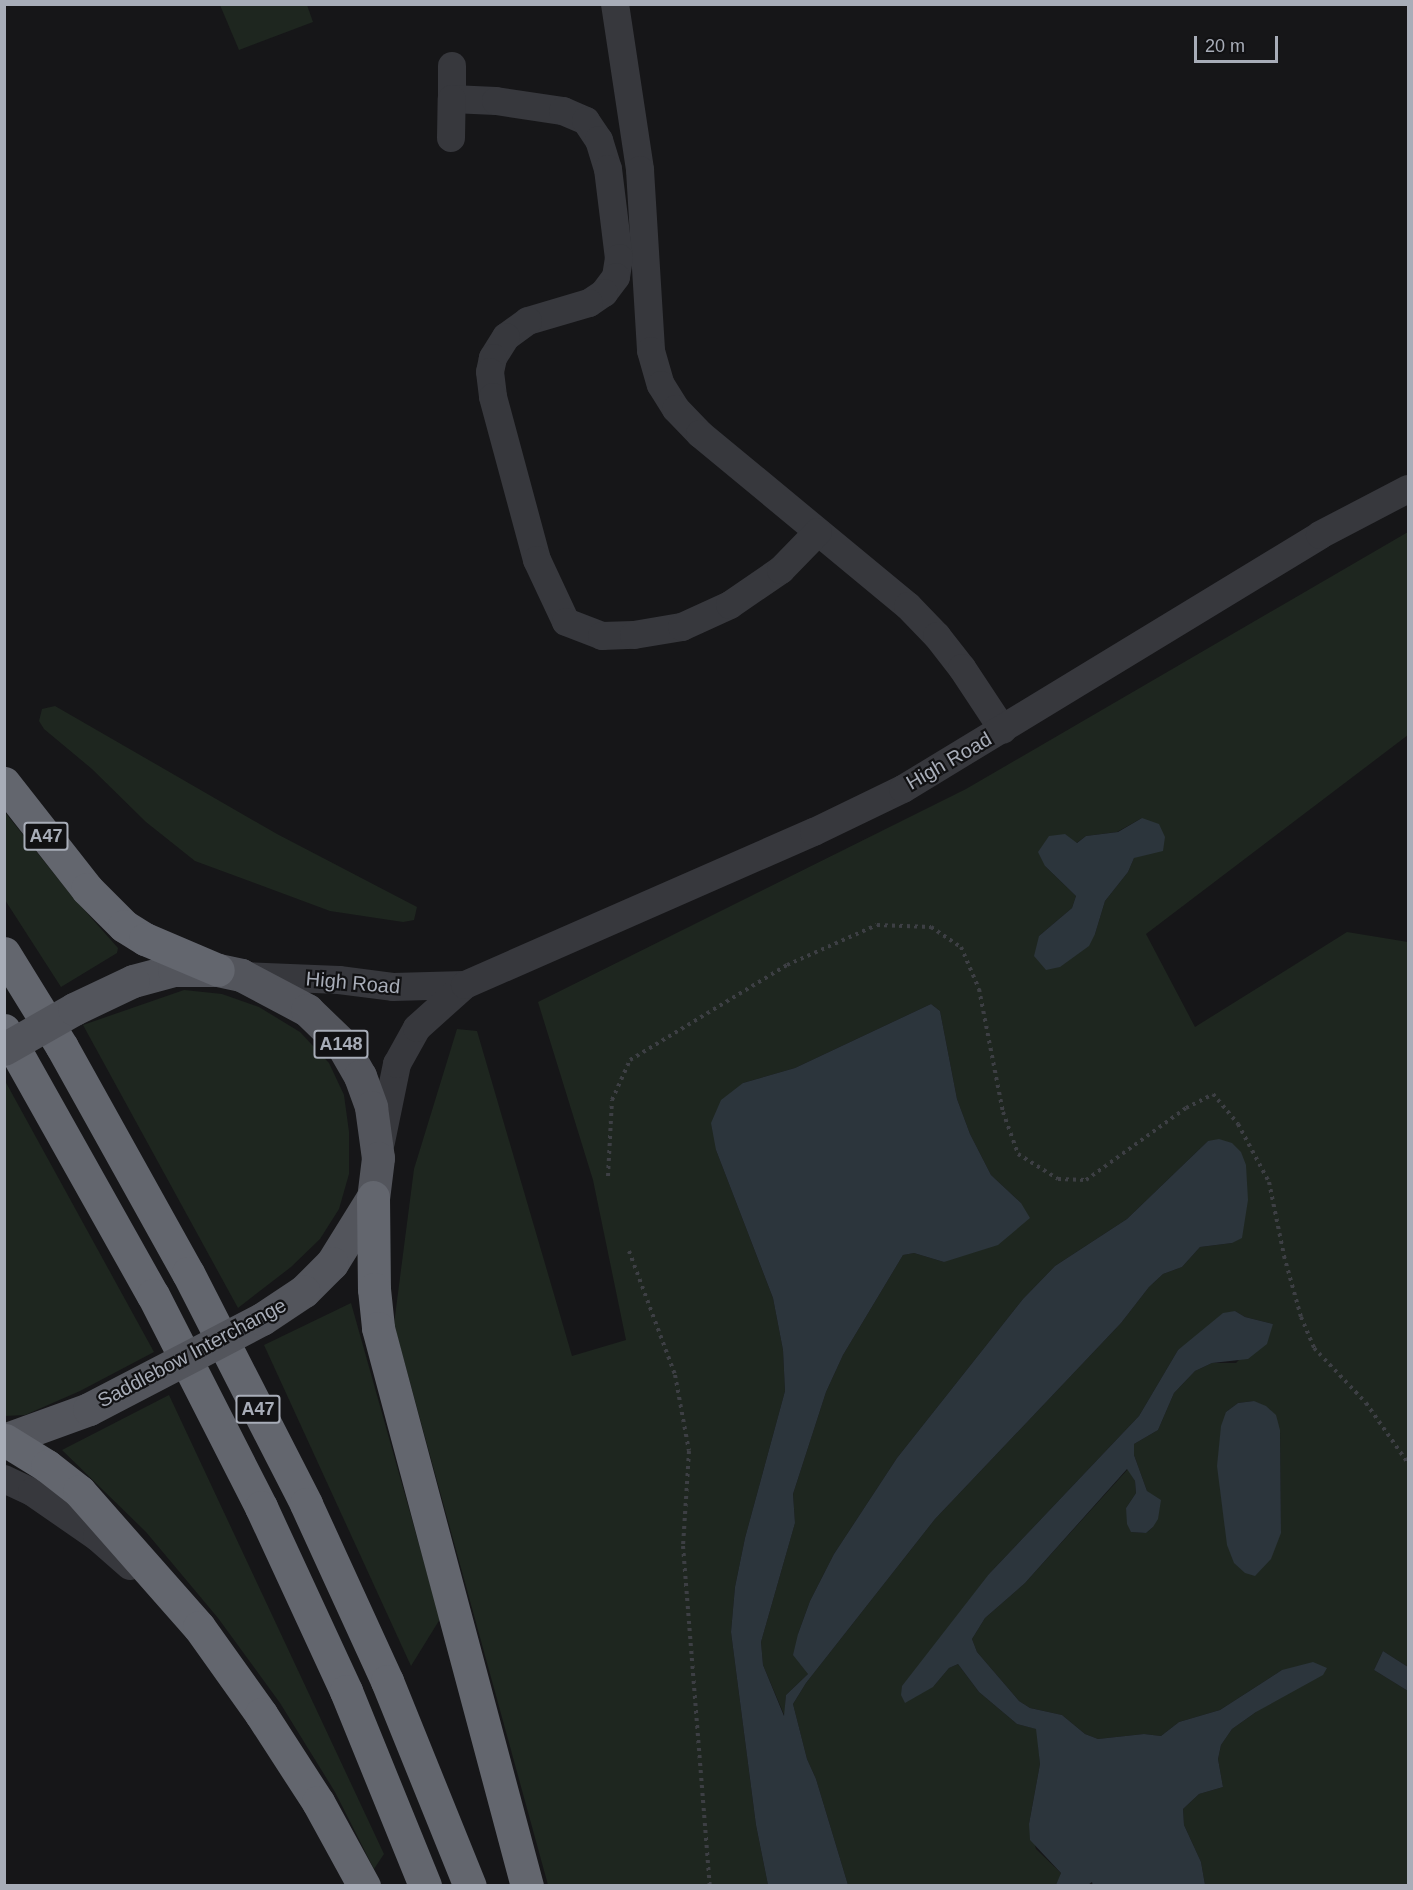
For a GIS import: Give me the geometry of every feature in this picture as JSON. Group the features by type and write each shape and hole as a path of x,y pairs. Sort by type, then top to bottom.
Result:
{"highway":[{"name":"A47","path":"4,783 87,889 124,926 145,939 229,973"},
{"name":"A47","path":"4,953 62,1047 188,1274 306,1503 387,1681 471,1886"},
{"name":"A47","path":"4,1030 153,1295 261,1508 346,1691 425,1886"},
{"path":"373,1197 374,1289 378,1328 527,1886"},
{"path":"5,1440 47,1466 79,1491 199,1627 293,1763 364,1886"}],"main road":[{"name":"Saddlebow Interchange","path":"4,1049 74,1009 134,981 174,970 229,973 307,1010 341,1043 360,1076 371,1107 378,1158 373,1197 332,1263 304,1292 262,1318 65,1420 5,1440"}],"street":[{"path":"615,4 640,170 651,351 661,385 676,409 700,434 908,606 937,636 1003,730"},
{"path":"451,138 452,66"},
{"path":"452,99 496,101 562,111 586,121 599,141 609,169 619,258 616,277 604,293 589,303 528,321 506,338 493,358 490,372 493,397 537,560 566,622 602,636 634,635 682,627 739,599 781,570 818,532"},
{"name":"High Road","path":"378,1158 397,1064 417,1028 465,985 814,832 903,789 1003,730 1320,534 1408,489"},
{"name":"High Road","path":"229,973 339,980 393,987 465,985"},
{"path":"4,1479 32,1492 97,1537 199,1627"}],"path":[{"path":"608,1176 612,1100 630,1060 787,965 877,925 931,927 961,947 978,989 1003,1112 1018,1154 1058,1179 1086,1180 1186,1108 1213,1094 1238,1124 1269,1182 1284,1256 1301,1317 1314,1348 1366,1403 1408,1463"},
{"path":"629,1251 675,1375 689,1451 683,1546 710,1886"}],"shaded area":[{"path":"220,5 307,5 313,22 239,50"},
{"path":"1408,532 1408,735 1146,934 1195,1027 1347,932 1408,942 1408,1667 1383,1651 1374,1670 1408,1691 1408,1885 1205,1885 1201,1862 1184,1825 1183,1809 1199,1794 1223,1787 1218,1759 1221,1745 1232,1729 1256,1712 1282,1670 1220,1710 1179,1722 1161,1736 1144,1734 1098,1739 1085,1734 1062,1715 1030,1708 1019,1701 977,1652 972,1639 985,1618 1025,1583 1128,1469 1135,1481 1136,1493 1126,1508 1132,1532 1146,1533 1153,1527 1147,1491 1134,1455 1134,1444 1158,1430 1174,1393 1195,1371 1212,1363 1236,1363 1273,1324 1245,1317 1235,1311 1178,1350 1139,1416 989,1574 933,1687 949,1668 958,1664 979,1692 1017,1724 1037,1729 1040,1764 1029,1824 1036,1849 1061,1873 1059,1882 1056,1885 848,1885 816,1779 807,1759 793,1704 806,1683 935,1519 1121,1323 1149,1287 1163,1274 1182,1267 1200,1247 1232,1243 1208,1141 1127,1219 1055,1266 1023,1299 897,1458 834,1554 810,1601 798,1634 808,1674 786,1695 785,1717 763,1665 761,1642 795,1523 793,1494 826,1392 843,1355 903,1255 914,1253 944,1262 1021,1203 991,1175 970,1134 957,1099 940,1011 931,1004 795,1068 743,1083 716,1150 773,1298 783,1350 785,1391 745,1538 735,1587 731,1632 756,1825 768,1885 548,1885 394,1324 414,1169 457,1029 477,1031 572,1356 626,1340 593,1180 538,1002 966,789","holes":["1142,818 1134,858 1128,872 1105,901 1095,934 1039,936 1072,908 1076,896 1045,866 1086,836 1117,832","1254,1401 1280,1430 1281,1533 1226,1412 1238,1403"]},
{"path":"55,706 277,834 417,907 414,920 403,922 330,911 195,861 146,822 92,769 44,729 39,721 42,709"},
{"path":"4,811 71,895 118,948 117,953 61,987 5,900"},
{"path":"1142,818 1159,824 1165,837 1163,851 1134,858 1128,872 1105,901 1089,946 1060,967 1046,970 1034,956 1039,936 1072,908 1076,896 1045,866 1038,852 1049,836 1065,834 1077,843 1086,836 1118,832"},
{"path":"184,990 222,994 259,1007 300,1032 329,1063 344,1095 349,1132 349,1174 339,1209 320,1239 291,1267 238,1308 83,1025"},
{"path":"931,1004 940,1011 957,1099 970,1134 991,1175 1021,1203 1030,1218 998,1245 944,1262 914,1253 903,1255 843,1355 826,1392 793,1494 795,1523 761,1642 763,1665 784,1716 786,1695 808,1674 793,1655 798,1634 810,1601 834,1554 897,1458 1023,1299 1055,1266 1127,1219 1208,1141 1219,1139 1232,1143 1241,1152 1246,1165 1248,1200 1242,1238 1232,1243 1200,1247 1182,1267 1163,1274 1149,1287 1121,1323 935,1519 806,1683 793,1704 807,1759 816,1779 848,1885 768,1885 756,1825 731,1632 735,1587 745,1538 785,1391 783,1350 773,1298 716,1150 711,1123 721,1100 743,1083 795,1068"},
{"path":"4,1079 154,1352 80,1391 25,1415 5,1416"},
{"path":"351,1303 440,1619 411,1666 264,1345"},
{"path":"1235,1311 1245,1317 1273,1324 1267,1344 1248,1359 1212,1363 1195,1371 1174,1393 1158,1430 1134,1444 1134,1455 1147,1491 1161,1500 1158,1519 1153,1527 1146,1533 1131,1532 1127,1524 1126,1508 1136,1493 1135,1481 1127,1469 1025,1583 985,1618 972,1639 977,1652 1019,1701 1030,1708 1062,1715 1085,1734 1098,1739 1144,1734 1161,1736 1179,1722 1220,1710 1282,1670 1313,1662 1327,1668 1323,1675 1256,1712 1232,1729 1221,1745 1218,1759 1223,1787 1199,1794 1183,1809 1184,1825 1201,1862 1205,1885 1093,1886 1092,1882 1088,1885 1056,1885 1061,1873 1030,1840 1029,1824 1040,1764 1036,1729 1017,1724 979,1692 958,1664 949,1668 933,1687 905,1703 901,1695 902,1686 989,1574 1139,1416 1178,1350 1223,1313"},
{"path":"169,1395 384,1854 374,1869 335,1792 280,1703 218,1618 146,1532 62,1450"},
{"path":"1254,1401 1266,1406 1276,1415 1280,1430 1281,1533 1271,1559 1255,1576 1245,1573 1234,1563 1227,1545 1217,1466 1221,1426 1226,1412 1238,1403"},
{"path":"1383,1651 1408,1667 1408,1691 1374,1670"}]}
